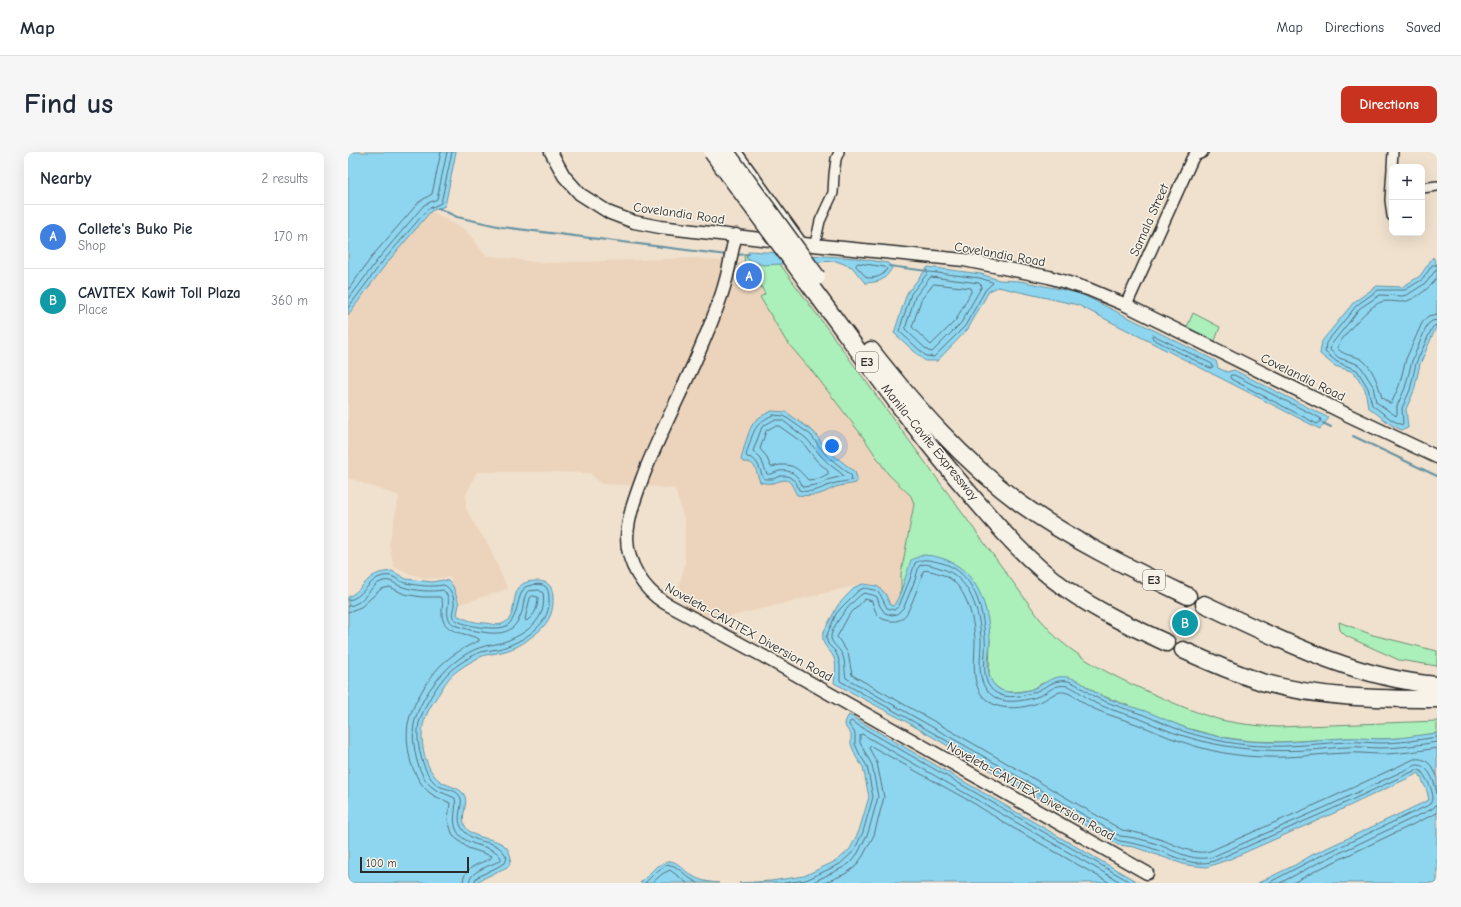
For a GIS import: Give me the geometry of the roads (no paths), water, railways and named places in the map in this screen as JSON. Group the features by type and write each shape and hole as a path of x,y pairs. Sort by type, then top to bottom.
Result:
{"highway":[{"name":"Manila–Cavite Expressway","path":"712,152 811,279 862,338 913,402 958,450 1021,504 1065,532 1112,559 1188,596"},
{"name":"Manila–Cavite Expressway","path":"726,152 811,279 928,444 1013,542 1046,574 1075,595 1116,619 1167,643"},
{"path":"1204,604 1275,638 1330,660 1375,675 1417,683 1437,685"},
{"path":"1183,650 1231,671 1274,685 1341,697 1437,699"},
{"path":"1417,683 1437,679"},
{"path":"1381,699 1411,707 1437,710"}],"main road":[{"name":"Covelandia Road","path":"551,152 564,176 574,189 594,204 617,217 646,225 734,240 815,244 964,260 1049,277 1088,289 1126,305 1305,394 1437,457"},
{"name":"Noveleta-CAVITEX Diversion Road","path":"734,240 730,262 720,298 704,340 651,455 631,511 628,524 628,547 635,570 643,584 653,595 665,603 763,656 1147,873"}],"street":[{"path":"737,152 803,244"},
{"path":"815,244 820,221 833,193 838,152"},
{"name":"Samala Street","path":"1126,305 1192,159 1195,155 1202,152"},
{"path":"1392,164 1394,152"},
{"path":"1425,188 1437,186"}],"water":[{"path":"348,152 456,152 445,206 431,211 386,264 348,315"},
{"path":"749,251 855,258 888,263 892,268 887,276 881,280 865,283 852,267 836,261 763,265 746,258"},
{"path":"1433,257 1437,265 1437,325 1420,364 1414,391 1406,409 1408,428 1402,430 1390,424 1368,407 1365,389 1354,372 1335,366 1320,354 1322,341 1354,302 1377,286 1402,287 1420,276"},
{"path":"928,267 981,274 999,280 1020,281 1079,293 1216,361 1218,368 1227,372 1234,370 1329,418 1320,429 1078,305 998,287 989,291 968,329 937,361 925,361 894,333 907,293"},
{"path":"772,411 786,412 814,432 827,450 855,472 857,478 856,483 837,487 819,494 804,496 797,495 792,485 787,480 772,483 760,482 754,466 751,463 741,460 746,439 753,424 759,418"},
{"path":"923,555 939,557 953,563 964,571 973,582 980,594 988,623 990,639 988,666 990,679 999,689 1003,691 1027,691 1054,678 1072,678 1096,693 1117,702 1150,713 1186,728 1236,740 1277,742 1350,738 1387,739 1437,733 1437,883 1258,883 1312,855 1429,800 1427,791 1419,773 1332,814 1230,859 1207,867 1186,865 1134,847 1118,845 905,721 834,683 836,670 835,661 832,654 824,644 823,633 838,605 855,587 863,584 877,586 886,595 890,605 893,606 901,592 911,560"},
{"path":"392,571 406,579 432,582 443,580 448,581 453,586 459,604 457,615 471,621 497,625 504,623 509,619 512,614 516,593 519,587 525,583 534,581 543,582 549,585 552,590 552,610 548,621 544,626 527,641 516,647 482,656 455,672 447,681 432,704 423,725 422,737 424,751 430,769 440,781 457,788 465,797 466,801 463,819 466,828 475,835 497,841 502,844 507,848 511,858 509,866 474,883 348,883 348,597 373,576"},
{"path":"849,715 1139,883 739,883 771,881 804,876 838,860 850,849 859,831 869,797 863,767 856,757 851,744 851,734 845,725"},
{"path":"670,861 681,866 688,873 698,879 719,883 640,883 657,866"}],"waterway":[{"path":"438,208 457,217 502,227 727,255"},
{"path":"736,255 749,254"},
{"path":"889,266 927,271"},
{"path":"1323,423 1331,427"},
{"path":"1353,436 1437,476"}],"place":[{"name":"Collete's Buko Pie","path":"749,276"},
{"name":"CAVITEX Kawit Toll Plaza","path":"1185,623"}]}
